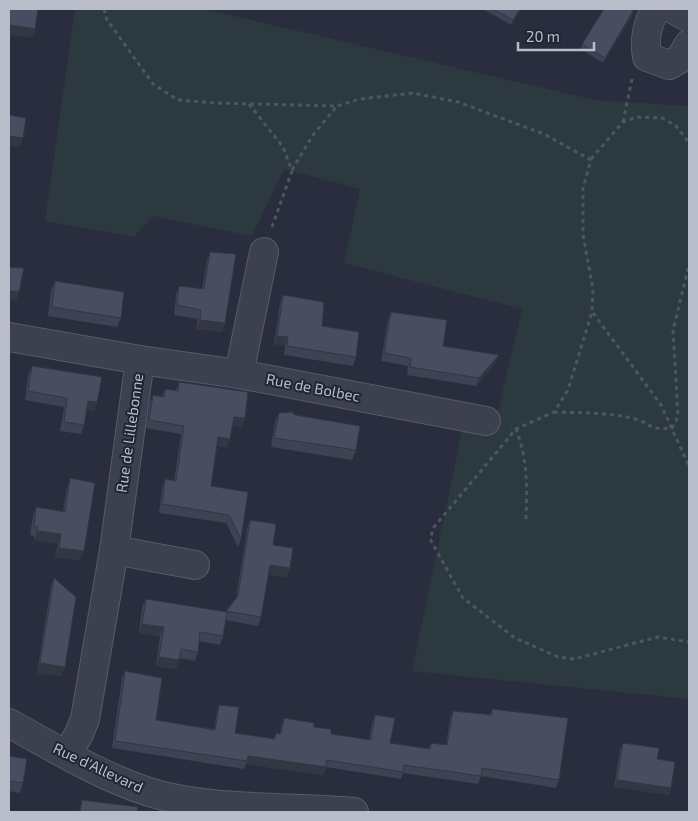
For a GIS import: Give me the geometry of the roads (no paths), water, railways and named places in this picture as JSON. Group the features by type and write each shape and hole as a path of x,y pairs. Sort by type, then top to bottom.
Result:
{"street":[{"path":"657,9 651,17 645,47 647,57 670,65 680,59 689,44"},
{"path":"673,9 689,18"},
{"path":"239,374 264,252"},
{"name":"Rue de Lillebonne","path":"9,337 140,360 114,550 85,720 67,754"},
{"name":"Rue de Bolbec","path":"140,360 239,374 486,421"},
{"path":"114,550 195,565"},
{"name":"Rue d'Allevard","path":"9,723 116,780 150,792 189,801 280,810 337,811"}]}
